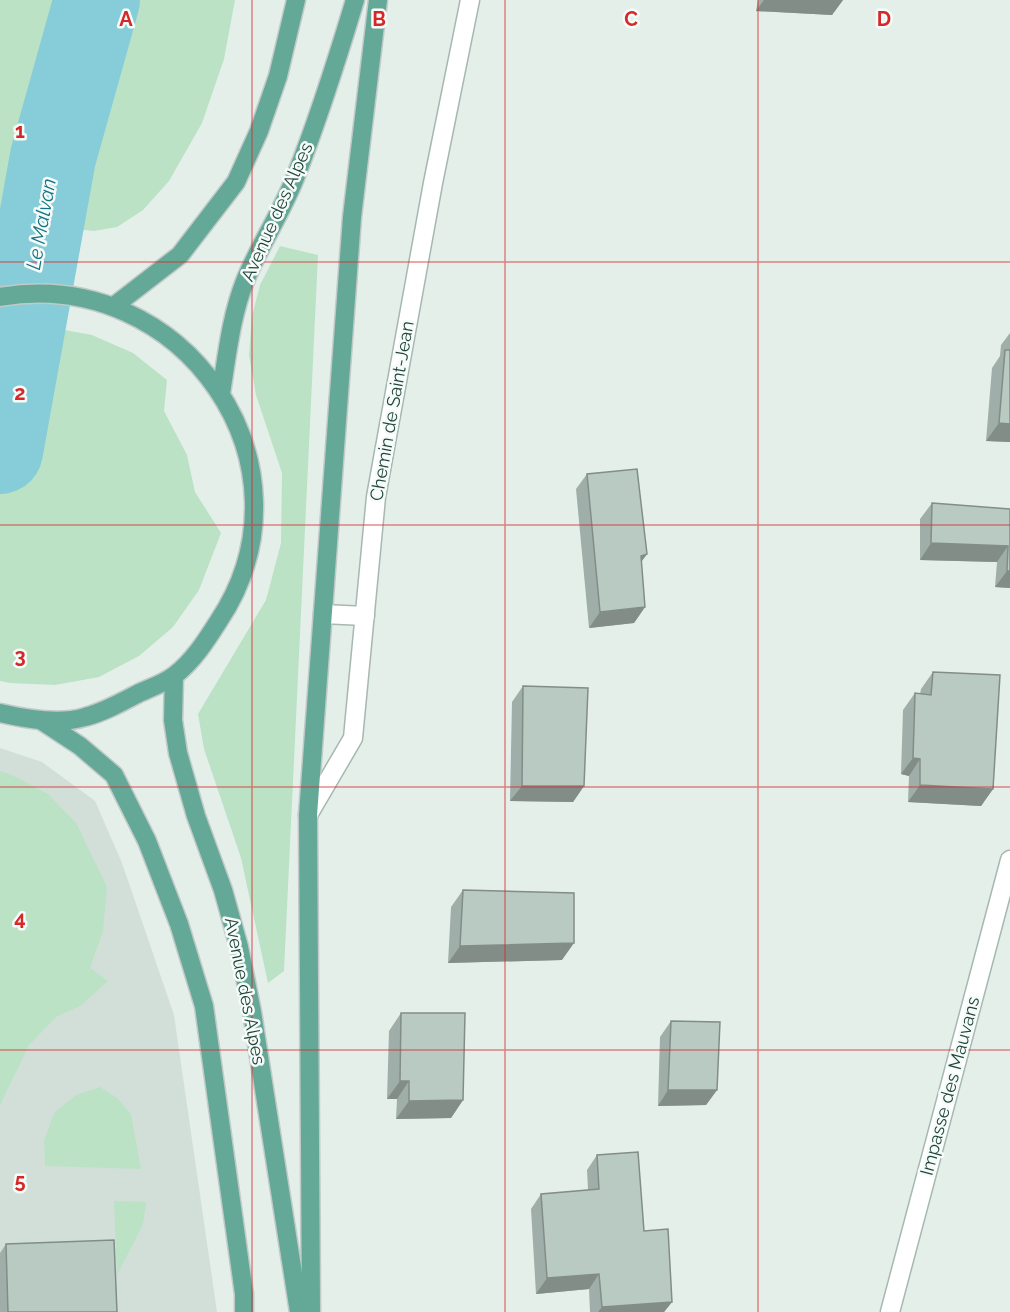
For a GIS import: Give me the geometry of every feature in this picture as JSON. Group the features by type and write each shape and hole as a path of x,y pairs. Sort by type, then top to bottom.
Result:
{"main road":[{"path":"114,306 180,255 236,182 259,130 278,76 296,0"},
{"name":"Avenue des Alpes","path":"221,393 239,298 296,178 336,64 355,0"},
{"path":"310,1312 308,815 352,217 378,0"},
{"path":"0,297 42,293 95,300 150,323 177,343 201,366 221,393 236,422 247,452 252,485 253,517 249,549 240,580 227,610 191,660 174,676 121,703 84,718 42,721 0,713"},
{"name":"Avenue des Alpes","path":"174,676 173,720 178,753 193,806 223,890 239,947 250,1001 299,1312"},
{"path":"42,721 80,746 114,775 147,841 178,924 204,1006 244,1294 244,1312"}],"street":[{"name":"Chemin de Saint-Jean","path":"308,815 353,738 376,497 433,183 470,0"},
{"path":"323,614 365,616"},
{"name":"Impasse des Mauvans","path":"890,1312 1010,860"}],"shaded area":[{"path":"0,748 42,762 95,801 122,863 174,1015 217,1312 0,1312"}],"green space":[{"path":"0,0 235,0 224,59 202,123 169,181 143,210 117,227 94,231 14,227 0,230"},
{"path":"280,246 318,255 284,971 268,983 241,858 204,749 198,714 266,600 281,543 282,473 256,395 249,355 252,316 260,285"},
{"path":"48,327 92,335 133,353 167,380 164,411 187,455 195,492 221,533 199,590 173,627 139,656 99,677 55,685 0,681 0,332"},
{"path":"0,771 48,794 76,823 107,887 103,931 90,968 108,981 80,1006 56,1017 29,1045 0,1105"},
{"path":"100,1087 117,1098 131,1114 141,1169 45,1166 44,1141 54,1113 76,1095"},
{"path":"114,1201 146,1202 143,1224 117,1275"}],"building":[{"path":"1005,350 1010,350 1010,424 999,423"},
{"path":"637,469 647,554 641,556 645,607 600,612 587,474"},
{"path":"932,503 1010,509 1010,571 1007,571 1008,546 931,543"},
{"path":"933,672 1000,675 993,789 920,785 920,759 913,758 915,693 931,695"},
{"path":"523,686 588,688 584,786 522,786"},
{"path":"463,890 574,893 574,943 460,946"},
{"path":"401,1013 465,1013 463,1100 409,1101 409,1081 400,1081"},
{"path":"671,1021 720,1022 717,1090 668,1090"},
{"path":"638,1152 644,1231 668,1229 672,1302 602,1307 599,1274 547,1278 541,1194 599,1189 597,1155"},
{"path":"114,1240 117,1312 8,1312 6,1244"}],"waterway":[{"name":"Le Malvan","path":"0,451 53,157 97,0"}]}
